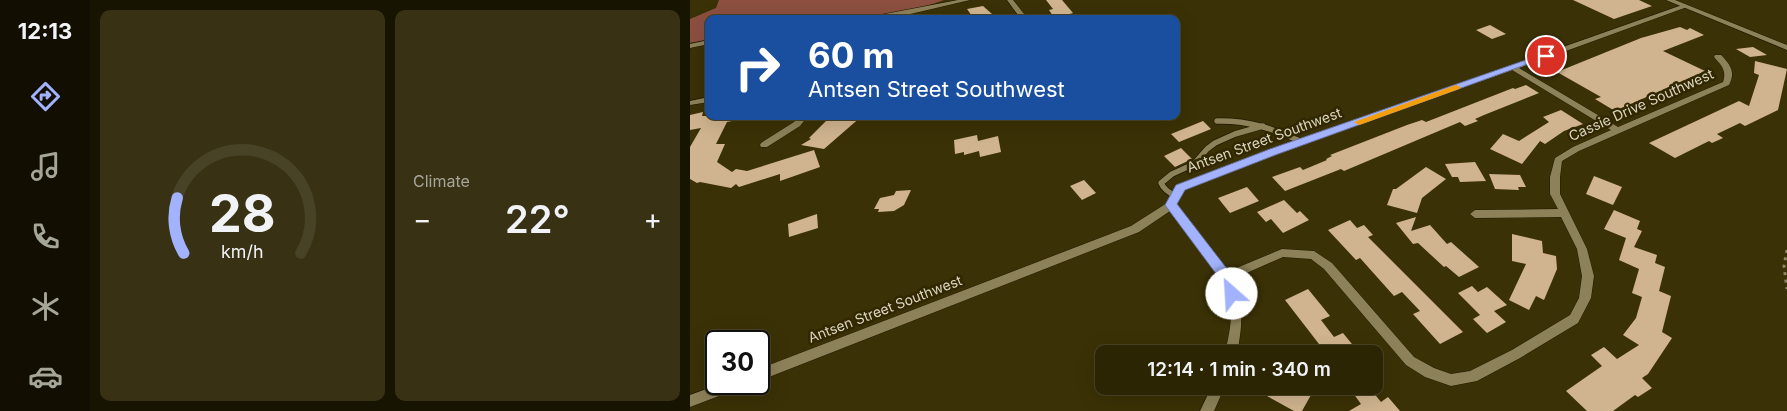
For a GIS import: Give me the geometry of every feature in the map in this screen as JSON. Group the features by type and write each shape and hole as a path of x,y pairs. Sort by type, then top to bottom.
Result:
{"street":[{"path":"891,15 967,0"},
{"path":"1010,0 1022,15"},
{"path":"1669,0 1787,48"},
{"name":"Antsen Street Southwest","path":"770,371 1134,229 1174,200 1180,188 1302,142 1685,6"},
{"path":"690,46 705,43"},
{"name":"Cassie Drive Southwest","path":"1226,277 1282,253 1314,255 1328,266 1410,361 1430,373 1451,380 1472,377 1516,354 1574,319 1585,298 1588,276 1582,249 1555,194 1558,160 1576,149 1726,83 1729,78 1728,66 1718,57"},
{"path":"1513,67 1618,131"},
{"path":"690,103 705,100"},
{"path":"764,145 800,120"},
{"path":"1174,200 1226,277 1236,305 1236,330 1233,345"},
{"path":"1475,214 1563,213"},
{"path":"690,401 706,395"},
{"path":"1207,411 1215,395"}],"lane":[{"path":"1217,120 1231,120 1263,126 1302,142"},
{"path":"1174,200 1162,188 1161,183 1164,178 1193,164 1203,155 1206,148 1216,142 1263,126"}],"path":[{"path":"1787,250 1784,266 1787,289"}],"shaded area":[{"path":"719,0 944,0 917,8 878,15 705,15 705,41 690,43 690,19 716,8"}],"building":[{"path":"1046,0 1062,0 1073,13 1052,15 1049,10 1053,9"},
{"path":"1573,0 1639,0 1652,6 1614,19"},
{"path":"983,6 992,14 971,15 967,9"},
{"path":"1490,25 1506,34 1492,39 1476,30"},
{"path":"1680,27 1687,30 1690,28 1704,35 1663,51 1705,71 1615,111 1595,99 1601,97 1557,72 1641,38"},
{"path":"1753,47 1767,55 1750,57 1736,49"},
{"path":"1755,61 1787,69 1778,110 1745,126 1740,123 1717,134 1723,138 1712,143 1709,141 1675,158 1649,143 1739,101 1749,106 1759,75 1754,73"},
{"path":"1526,85 1539,93 1475,119 1478,121 1465,126 1460,122 1344,171 1341,169 1285,191 1272,177 1300,167 1303,170 1327,160 1332,156 1330,155 1407,125 1422,120 1426,122 1513,88"},
{"path":"1561,110 1583,124 1564,131 1545,144 1540,141 1522,164 1490,149 1503,134 1519,141 1549,122 1543,117"},
{"path":"703,112 702,116 705,116 705,120 732,120 727,122 716,144 725,144 717,162 732,172 736,169 747,171 814,150 820,167 780,181 780,174 739,187 736,184 731,188 697,183 690,179 690,147 701,128 690,130 690,115"},
{"path":"827,120 857,120 824,149 801,145 811,139 809,138"},
{"path":"1203,121 1211,129 1179,142 1171,134"},
{"path":"977,135 978,141 998,136 1001,152 980,157 979,151 964,155 964,152 955,154 954,140"},
{"path":"1181,148 1192,159 1175,167 1164,156"},
{"path":"1475,162 1486,181 1460,182 1458,177 1452,177 1445,164"},
{"path":"1426,167 1446,179 1422,198 1417,213 1387,205 1393,189 1396,189"},
{"path":"1489,174 1520,175 1526,187 1518,187 1519,190 1495,189"},
{"path":"1594,176 1622,187 1613,205 1586,194"},
{"path":"1084,180 1096,193 1082,200 1070,186"},
{"path":"1247,187 1259,201 1230,213 1218,198"},
{"path":"911,190 904,205 894,211 878,212 879,209 874,209 880,198 894,195 896,191"},
{"path":"1284,200 1297,213 1300,211 1309,220 1283,233 1271,219 1266,222 1257,212"},
{"path":"1614,210 1640,221 1637,229 1642,231 1634,247 1657,255 1655,263 1665,267 1659,291 1671,296 1662,332 1672,338 1648,374 1642,378 1652,388 1638,397 1635,395 1613,411 1587,411 1566,391 1602,366 1591,355 1604,347 1617,359 1639,345 1623,335 1636,318 1642,297 1632,293 1639,269 1619,260 1626,238 1604,229"},
{"path":"817,214 818,228 789,237 788,224"},
{"path":"1416,217 1411,231 1430,225 1447,244 1451,242 1479,267 1459,277 1446,266 1444,267 1418,243 1413,244 1396,223"},
{"path":"1350,220 1357,228 1364,225 1373,235 1368,237 1463,332 1440,344 1413,314 1420,311 1402,292 1394,296 1360,258 1356,260 1328,230"},
{"path":"1512,234 1542,241 1543,253 1556,256 1557,269 1544,300 1536,296 1529,310 1509,300 1526,264 1512,261"},
{"path":"1472,286 1478,292 1487,287 1507,305 1494,311 1506,322 1487,333 1473,319 1480,315 1458,293"},
{"path":"1308,289 1330,316 1321,320 1334,337 1343,333 1353,345 1317,345 1319,344 1285,300"},
{"path":"1265,395 1311,395 1302,411 1294,411"},
{"path":"1354,395 1375,395 1381,402 1388,397 1400,411 1349,411 1361,404"}],"slow traffic":[{"path":"1359,122 1456,87"}],"route":[{"path":"1232,294 1226,277 1171,205 1180,188 1274,152 1546,56"}]}
